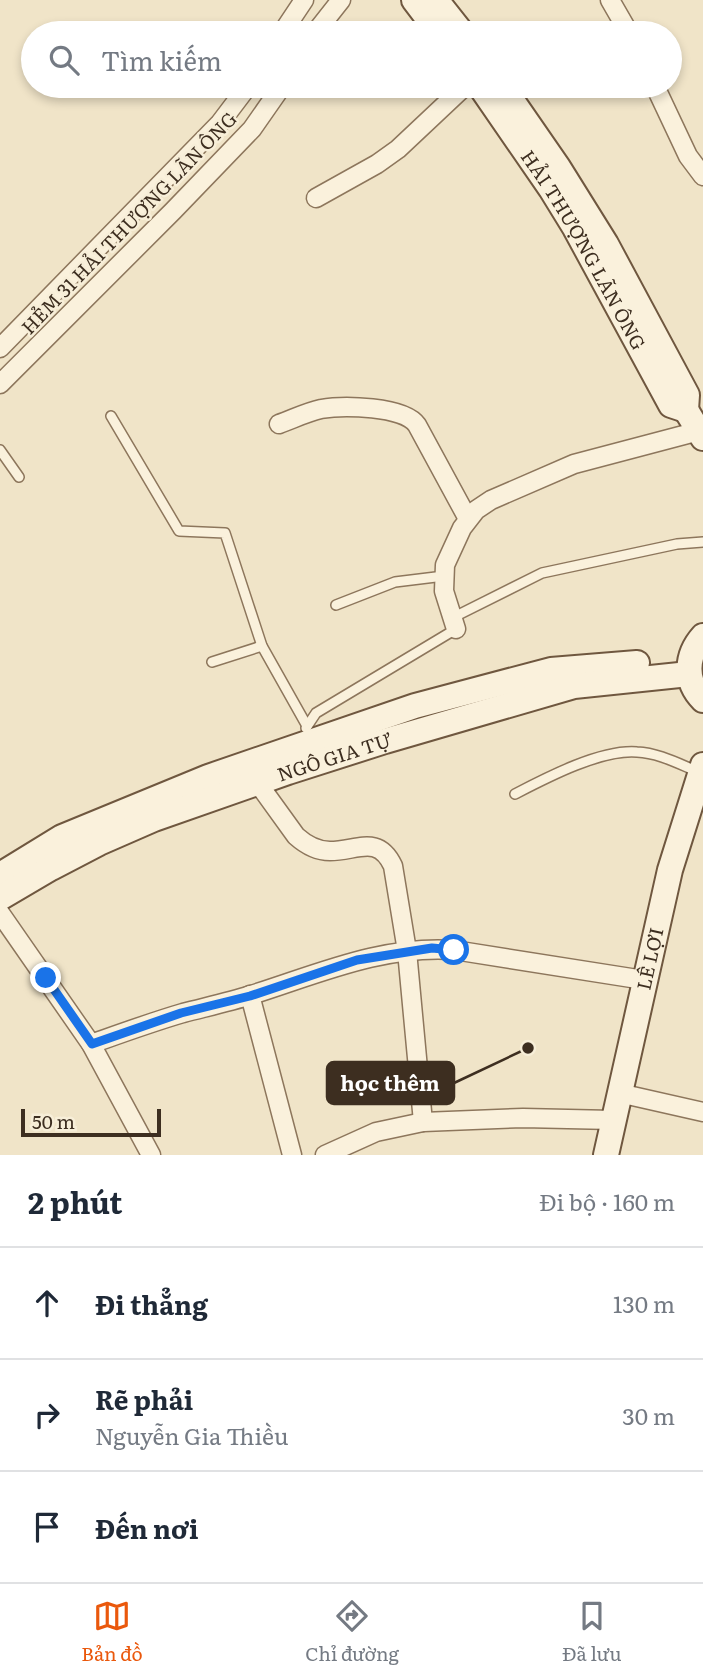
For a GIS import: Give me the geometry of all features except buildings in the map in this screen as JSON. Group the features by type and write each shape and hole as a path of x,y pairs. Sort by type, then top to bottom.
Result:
{"street":[{"path":"290,21 304,0"},
{"path":"324,21 341,0"},
{"path":"414,0 430,21"},
{"path":"436,0 453,21"},
{"path":"610,0 622,21"},
{"path":"0,348 220,123 239,98"},
{"name":"HẺM 31 HẢI THƯỢNG LÃN ÔNG","path":"0,384 252,129 274,98"},
{"path":"316,198 377,164 398,149 453,98"},
{"name":"HẢI THƯỢNG LÃN ÔNG","path":"488,98 557,198 671,405 685,410 701,435"},
{"name":"HẢI THƯỢNG LÃN ÔNG","path":"510,98 606,244 687,395 685,410"},
{"path":"660,98 688,156 703,176"},
{"path":"279,425 319,409 345,406 403,414 413,419 417,425 468,519"},
{"path":"454,623 444,591 445,565 468,519 491,500 574,464 701,435"},
{"path":"703,636 695,645 689,666 692,686 703,700"},
{"name":"NGÔ GIA TỰ","path":"0,898 99,843 253,773 497,696 551,670 689,666"},
{"name":"LÊ LỢI","path":"606,1155 670,870 702,769"},
{"path":"253,773 296,836 304,843 330,851 377,847 384,851 393,866 407,951 423,1122"},
{"name":"NGÔ GIA TỰ","path":"0,875 62,837 208,777 253,773"},
{"path":"0,913 92,1044 151,1155"},
{"path":"92,1044 181,1013 250,996 357,960 432,948 644,980"},
{"path":"250,996 292,1155"},
{"path":"619,1093 703,1112"},
{"path":"325,1155 376,1132 423,1122 523,1118 613,1120"}],"lane":[{"path":"111,416 179,531 225,533 262,646 307,726"},
{"path":"0,450 19,477"},
{"path":"294,759 307,726 316,713 454,623 542,573 677,544 703,542"},
{"path":"336,605 395,582 444,576"},
{"path":"212,662 262,646"},
{"path":"515,794 564,769 635,752 661,756 702,769"}],"place":[{"name":"học thêm","path":"528,1048"}],"route":[{"path":"46,978 92,1044 181,1013 250,996 357,960 432,948 454,950"}]}
